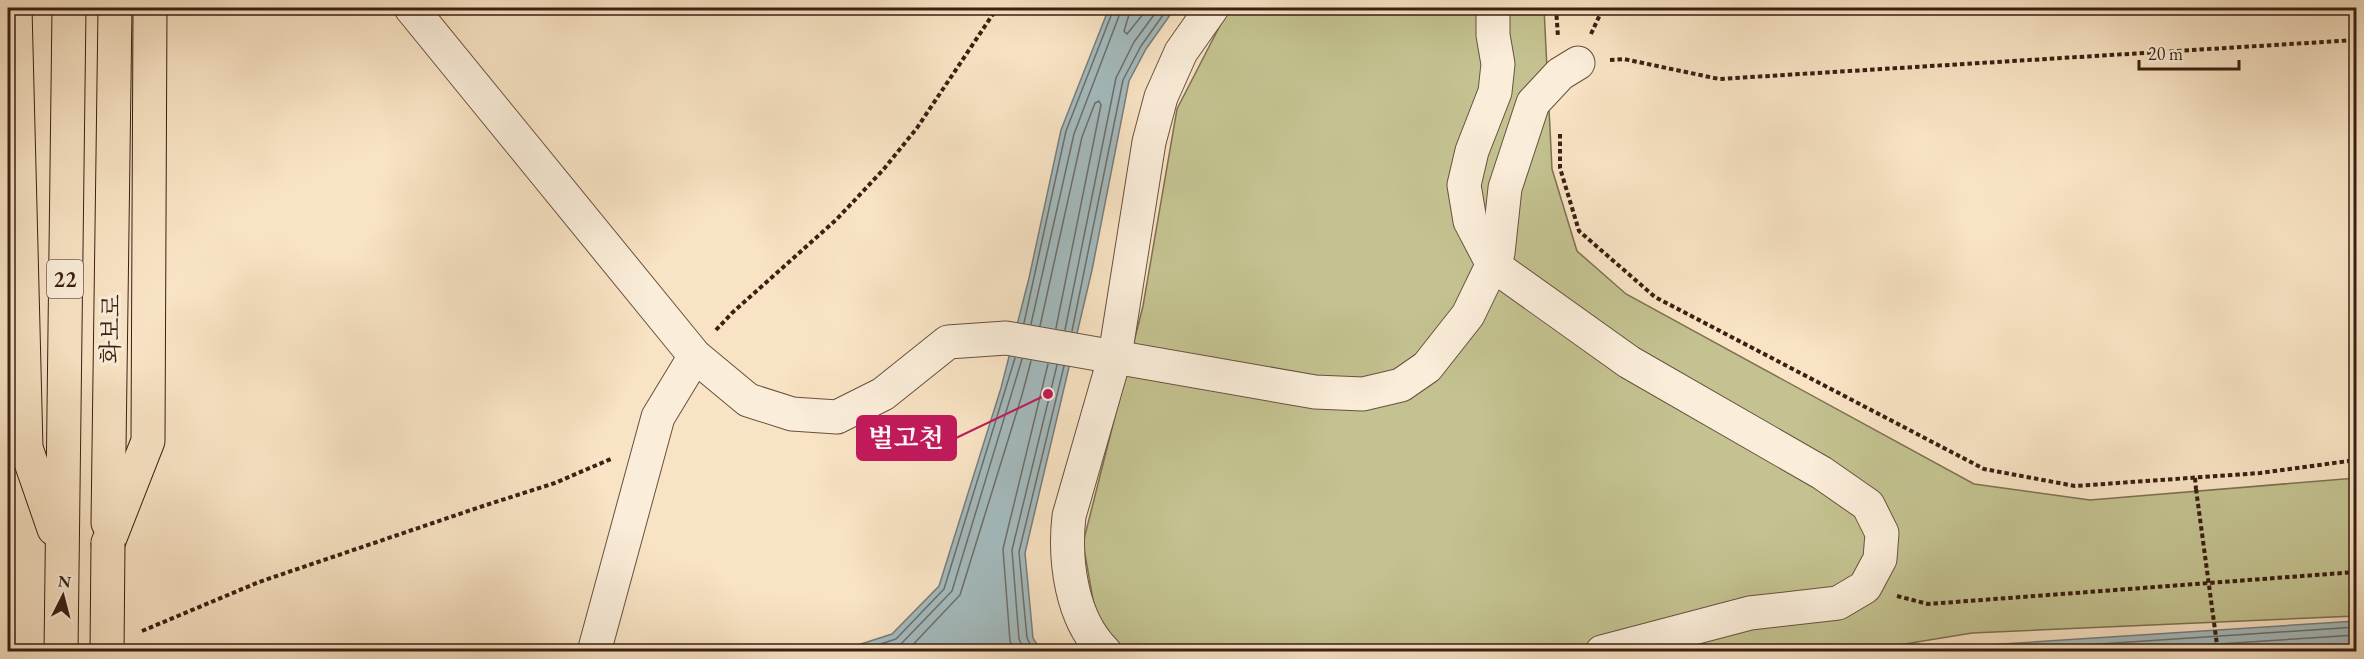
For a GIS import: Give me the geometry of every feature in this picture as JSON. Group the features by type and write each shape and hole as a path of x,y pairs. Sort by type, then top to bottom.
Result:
{"highway":[{"path":"15,8 26,448 62,550"},
{"name":"화보로","path":"61,651 69,8"},
{"name":"화보로","path":"107,651 115,8"},
{"path":"108,543 148,441 150,8"}],"lane":[{"path":"411,8 695,356 748,400 792,414 837,417 883,394 948,342 1006,338 1315,392 1363,394 1401,385 1427,367 1468,315 1498,253 1505,188 1533,103 1560,74 1578,63"},
{"path":"1105,651 1084,626 1068,571 1066,540 1069,516 1107,355 1149,142 1161,97 1181,52 1212,8"},
{"path":"1493,8 1493,36 1498,64 1495,92 1472,151 1464,185 1470,221 1493,264 1629,362 1822,473 1868,505 1882,533 1880,559 1865,587 1838,603 1750,614 1602,651"},
{"path":"594,651 658,417 695,356"}],"path":[{"path":"695,356 732,312 836,220 883,170 917,128 997,8"},
{"path":"1578,63 1624,59 1719,79 2356,40"},
{"path":"1560,132 1560,168 1579,231 1655,297 1984,469 2075,486 2260,473 2356,460"},
{"path":"138,632 155,623 259,582 555,483 598,466 653,436"},
{"path":"2195,477 2218,651"},
{"path":"1865,587 1928,604 2356,572"}],"shaded area":[{"path":"1229,8 1544,8 1552,169 1577,251 1626,294 1974,484 2090,500 2356,478 2356,616 1972,633 1856,652 1122,651 1095,611 1083,543 1143,306 1177,109"}],"water":[{"path":"1109,8 1175,8 1146,49 1129,81 1092,270 1025,553 1033,638 1041,651 836,652 892,634 939,586 1001,388 1029,278 1061,130"},
{"path":"2356,621 2356,651 1920,651 1940,648"}],"place":[{"name":"벌고천","path":"1048,394"}]}
